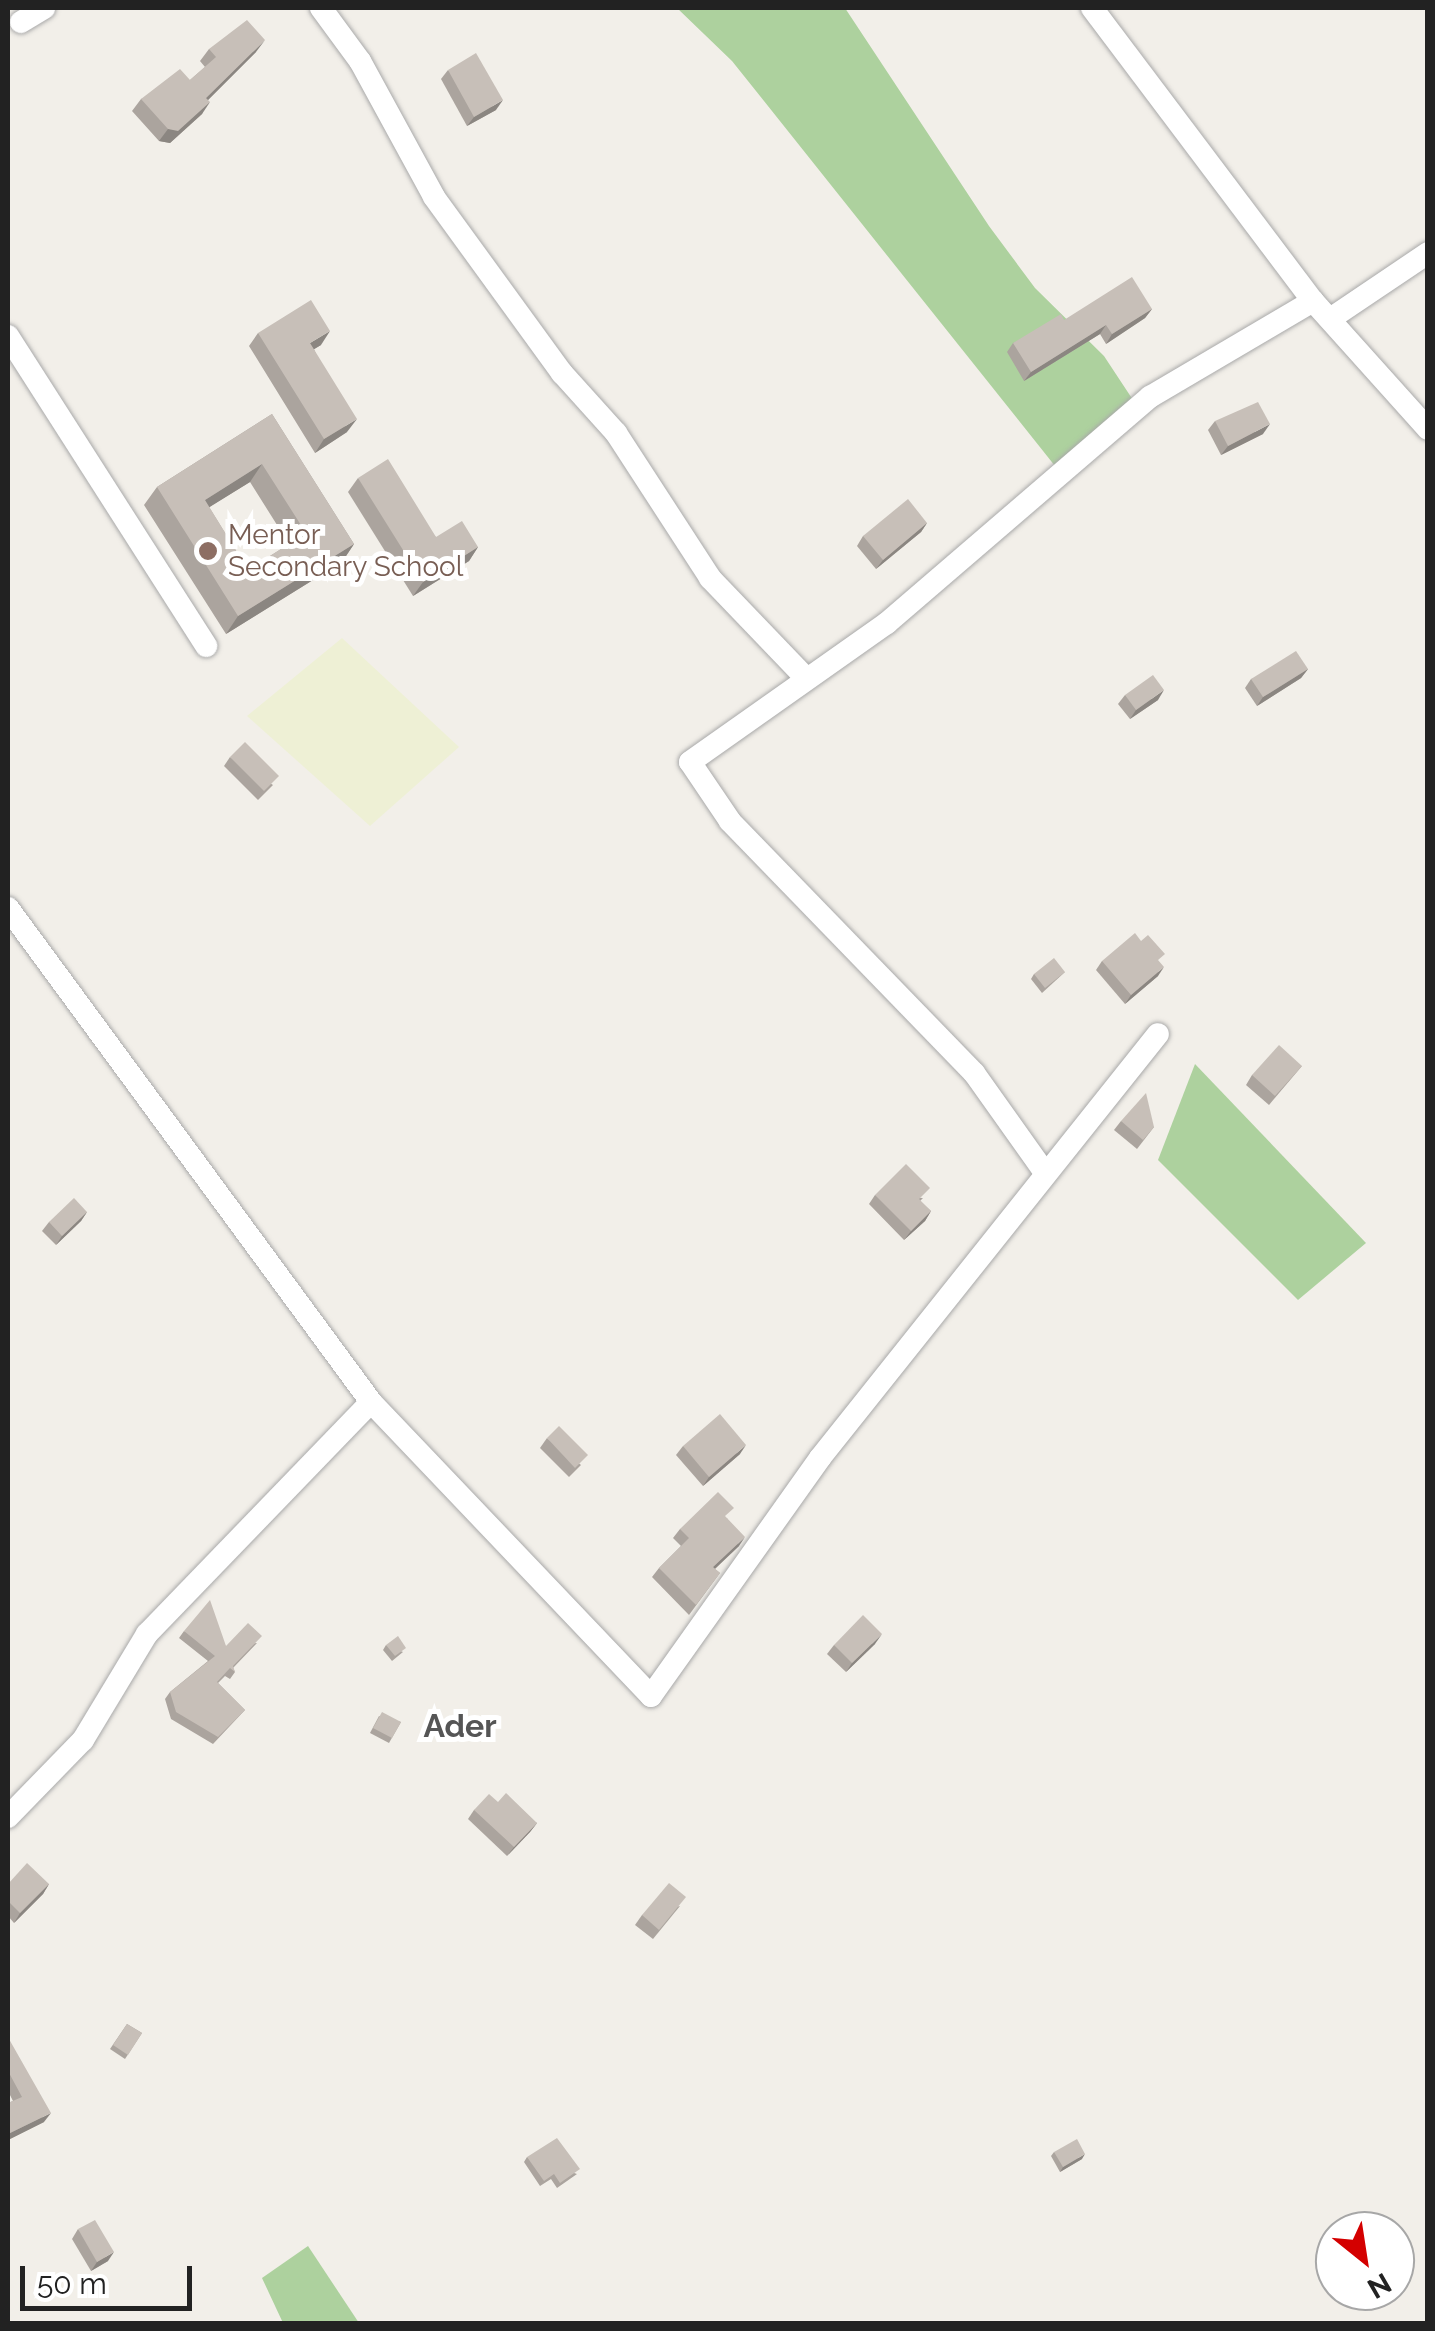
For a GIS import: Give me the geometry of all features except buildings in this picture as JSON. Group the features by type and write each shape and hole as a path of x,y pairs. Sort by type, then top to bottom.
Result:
{"street":[{"path":"20,22 44,8"},
{"path":"320,8 360,60 434,197 562,373 616,433 710,578 806,678"},
{"path":"1092,8 1313,301 1428,429"},
{"path":"1330,319 1428,253"},
{"path":"1043,1170 974,1073 730,821 692,768 700,750 888,623 1150,397 1313,301"},
{"path":"8,336 206,646"},
{"path":"8,908 370,1402 651,1696 820,1458 918,1340 1043,1170 1158,1034"},
{"path":"8,1817 83,1740 146,1634 370,1402"}],"green space":[{"path":"677,8 845,8 989,226 1035,288 1104,356 1135,403 1055,466 732,61"},
{"path":"342,638 459,747 370,826 247,716"},
{"path":"1195,1064 1366,1243 1298,1300 1158,1160"},
{"path":"308,2246 359,2323 283,2323 262,2278"}],"place":[{"name":"Mentor Secondary School","path":"208,551"}],"district":[{"name":"Ader","path":"460,1726"}]}
